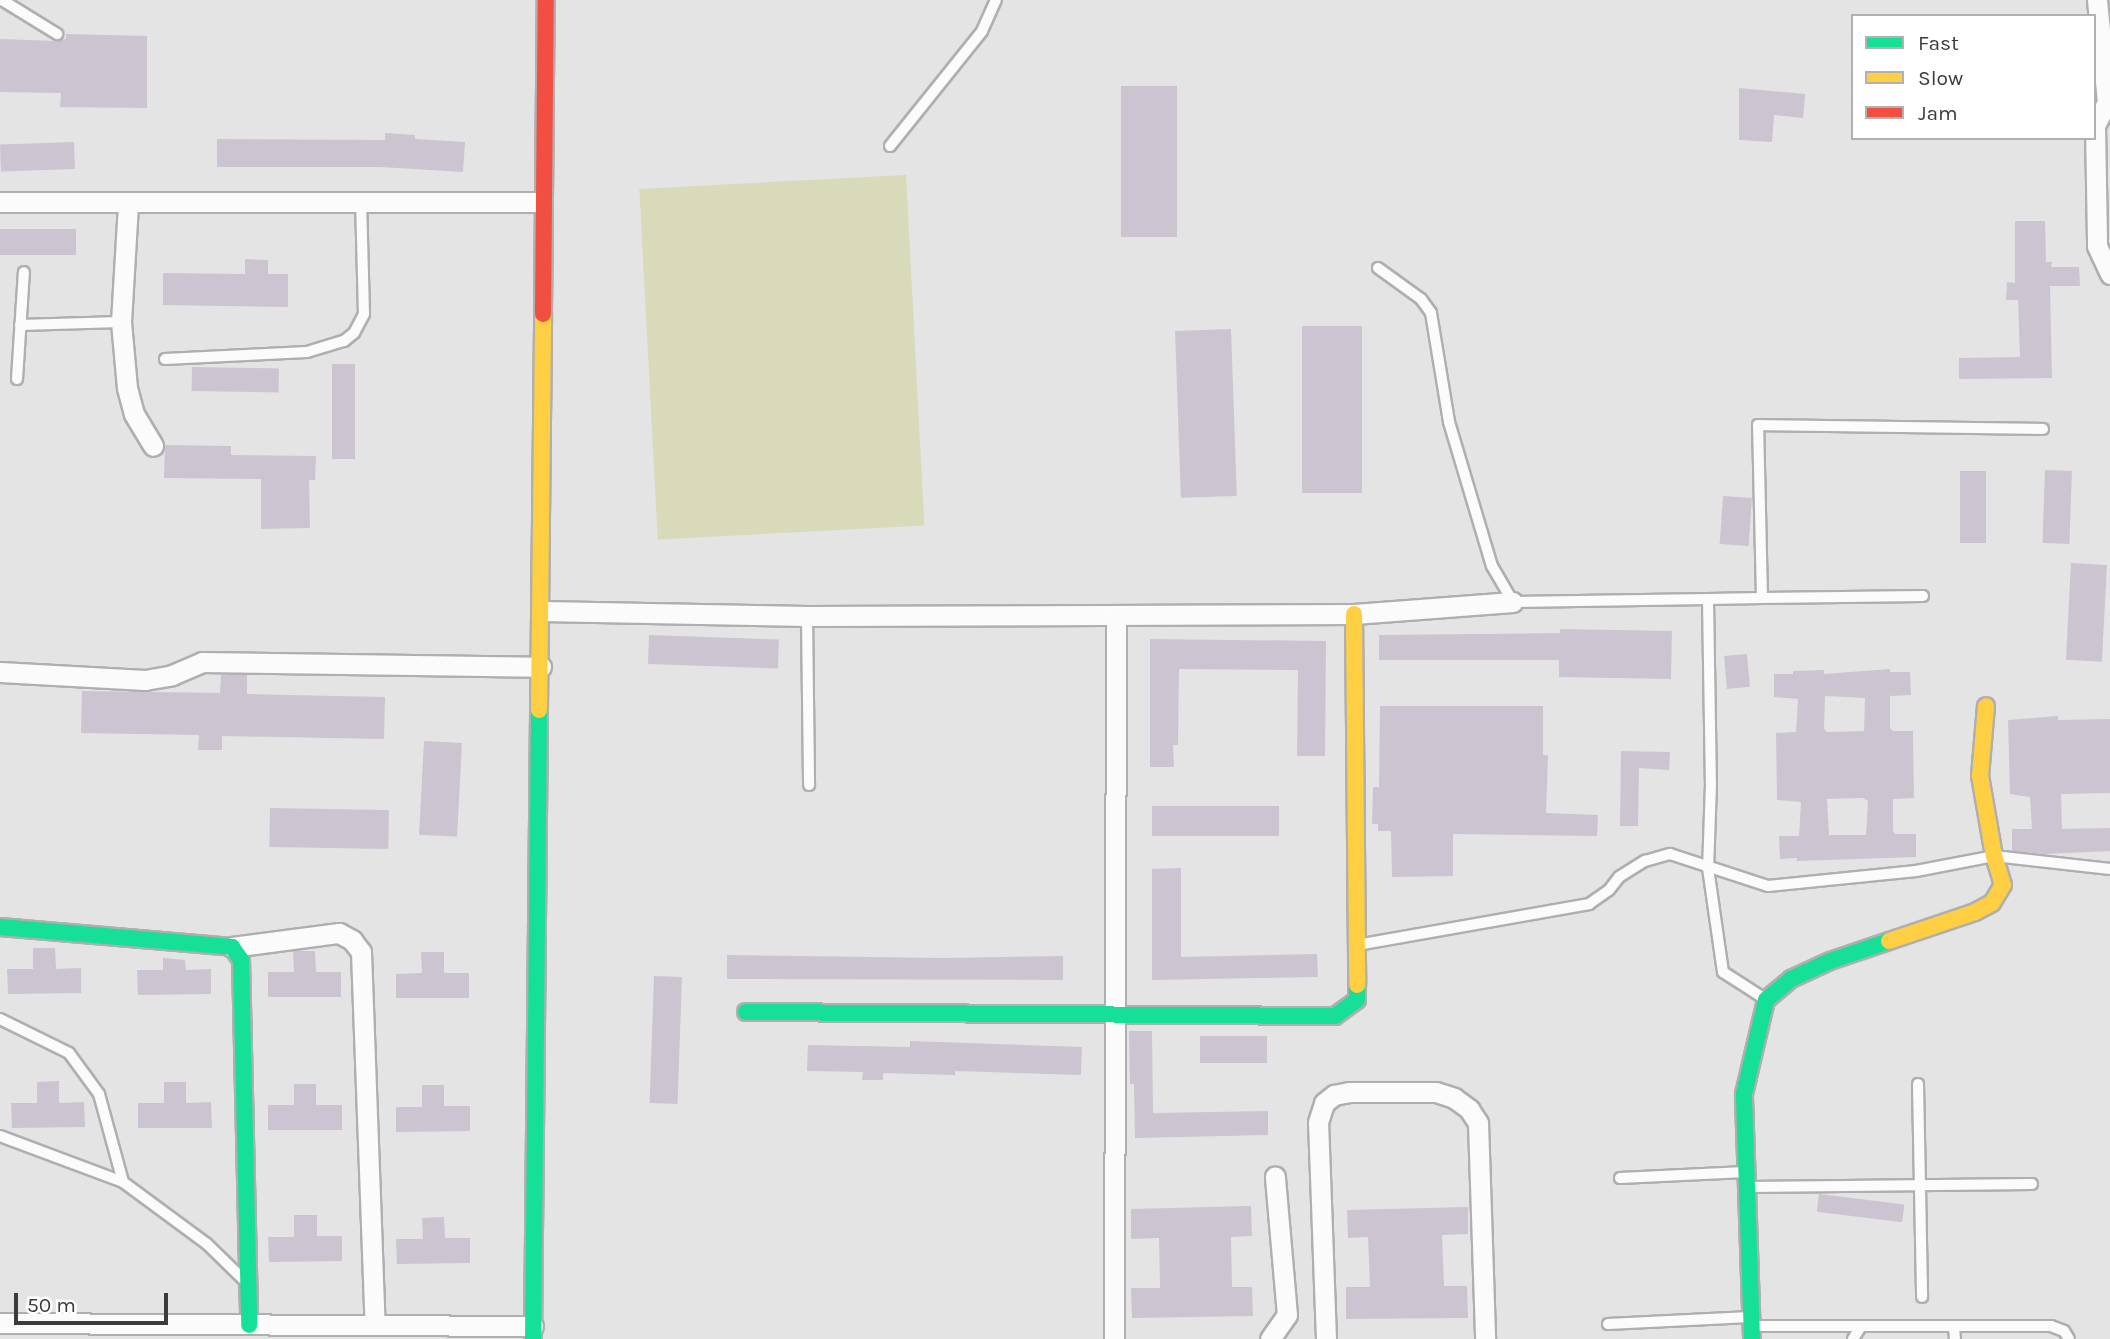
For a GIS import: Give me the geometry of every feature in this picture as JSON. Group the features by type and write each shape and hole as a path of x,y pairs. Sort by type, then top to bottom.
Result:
{"street":[{"path":"0,1323 375,1325 533,1332 546,0"},
{"path":"2096,124 2108,102 2097,0"},
{"path":"2095,140 2097,246 2110,274"},
{"path":"0,202 542,202"},
{"path":"128,204 121,323 127,388 134,415 153,446"},
{"path":"542,611 807,616 1354,614 1513,602"},
{"path":"746,1012 1335,1016 1357,1000 1354,614"},
{"path":"1114,1339 1116,615"},
{"path":"0,672 145,680 173,675 202,662 541,667"},
{"path":"1751,1327 1744,1094 1766,1000 1791,979 1830,961 1975,912 1992,903 2003,885 1994,856 1980,776 1986,706"},
{"path":"0,927 232,947 338,933 352,940 361,952 375,1325"},
{"path":"232,947 241,960 248,1325"},
{"path":"1326,1339 1318,1122 1324,1103 1334,1096 1349,1092 1436,1092 1469,1109 1478,1123 1485,1339"},
{"path":"1270,1339 1287,1315 1275,1177"}],"lane":[{"path":"2,0 57,34"},
{"path":"890,146 982,31 996,0"},
{"path":"165,359 307,352 344,341 354,333 363,314 361,202"},
{"path":"1378,268 1421,299 1431,313 1449,422 1492,566 1513,602 1923,596"},
{"path":"17,379 24,272"},
{"path":"20,325 121,323"},
{"path":"1762,598 1758,425 2043,429"},
{"path":"1708,598 1711,784 1708,868 1723,972 1766,1000"},
{"path":"807,616 809,785"},
{"path":"1357,946 1589,904 1609,890 1619,877 1645,861 1670,854 1768,886 1916,871 1994,856 2110,869"},
{"path":"0,1019 69,1053 99,1094 123,1182"},
{"path":"1918,1084 1922,1297"},
{"path":"0,1136 123,1182 207,1244 248,1283"},
{"path":"1620,1178 1920,1185 2032,1184"},
{"path":"1608,1324 1751,1327 2051,1326 2064,1331 2069,1339"},
{"path":"1853,1339 1861,1326"},
{"path":"1954,1326 1955,1339"}],"green space":[{"path":"906,175 924,526 658,539 639,189"}],"building":[{"path":"66,34 147,36 147,108 60,107 61,93 0,92 0,39 57,41 66,39"},
{"path":"1121,86 1177,86 1177,237 1121,237"},
{"path":"1739,88 1805,94 1803,118 1774,115 1772,142 1739,140"},
{"path":"385,133 415,135 415,139 465,142 463,172 381,167 217,167 217,139 385,140"},
{"path":"74,142 75,169 1,172 0,145"},
{"path":"2015,221 2045,221 2046,262 2052,262 2051,267 2079,267 2080,286 2050,286 2052,378 1959,379 1959,358 2020,357 2018,300 2006,300 2007,282 2015,283"},
{"path":"0,229 76,229 76,255 0,255"},
{"path":"245,259 268,260 268,274 288,274 288,307 163,305 163,273 245,274"},
{"path":"1302,326 1362,326 1362,493 1302,493"},
{"path":"1231,329 1237,496 1181,498 1175,331"},
{"path":"332,364 355,364 355,459 332,459"},
{"path":"192,367 279,369 279,393 192,391"},
{"path":"165,445 231,446 231,455 316,456 315,480 309,480 310,528 261,529 261,479 164,478"},
{"path":"2045,470 2072,471 2069,544 2042,543"},
{"path":"1960,471 1986,471 1986,543 1960,543"},
{"path":"1723,496 1752,498 1749,546 1720,544"},
{"path":"2071,563 2107,565 2102,662 2066,660"},
{"path":"1560,629 1672,631 1671,679 1559,677 1559,660 1379,660 1379,635 1560,633"},
{"path":"649,635 779,640 778,669 648,664"},
{"path":"1150,639 1326,641 1325,756 1297,756 1298,670 1179,669 1178,745 1173,745 1174,767 1150,767"},
{"path":"1747,654 1750,687 1727,689 1724,656"},
{"path":"1890,669 1890,672 1910,672 1911,695 1890,696 1890,728 1893,731 1913,731 1914,798 1893,799 1893,831 1895,834 1916,834 1916,857 1797,861 1797,858 1780,859 1779,836 1799,836 1801,802 1777,800 1776,733 1796,732 1798,699 1774,697 1774,674 1824,670 1824,674","holes":["1825,696 1865,698 1864,731 1827,732 1824,729","1863,798 1868,801 1866,835 1829,835 1827,799"]},
{"path":"221,675 247,675 247,694 385,697 384,739 222,736 222,750 198,750 199,735 81,733 82,691 220,693"},
{"path":"1380,706 1543,706 1543,755 1548,755 1546,813 1598,815 1597,836 1453,834 1453,876 1392,877 1391,831 1378,831 1378,824 1372,824 1373,787 1379,787"},
{"path":"2058,716 2058,720 2110,719 2110,793 2061,794 2062,829 2110,828 2110,851 2045,854 2012,851 2012,829 2032,829 2030,797 2010,794 2008,720"},
{"path":"424,741 462,743 457,837 419,835"},
{"path":"1621,751 1670,752 1669,770 1639,768 1638,826 1620,826"},
{"path":"1152,806 1279,806 1279,836 1152,836"},
{"path":"270,808 389,810 388,849 269,847"},
{"path":"1181,868 1181,957 1317,954 1318,977 1152,980 1152,869"},
{"path":"33,948 55,948 56,969 81,968 81,993 8,994 7,969 33,969"},
{"path":"293,951 315,951 316,972 341,972 341,997 268,997 268,972 294,972"},
{"path":"421,952 444,952 444,973 469,973 469,998 396,998 396,974 422,973"},
{"path":"727,955 944,958 1063,956 1063,980 727,979"},
{"path":"163,958 185,960 186,970 211,969 211,994 138,995 137,970 163,970"},
{"path":"654,976 682,977 678,1104 650,1103"},
{"path":"1129,1031 1152,1031 1153,1113 1268,1111 1268,1135 1135,1138"},
{"path":"1200,1036 1267,1036 1267,1063 1200,1063"},
{"path":"910,1041 1082,1047 1081,1075 955,1071 955,1075 883,1073 883,1080 862,1080 863,1072 807,1071 808,1045 910,1047"},
{"path":"59,1081 59,1103 84,1102 85,1127 12,1128 11,1103 37,1103 37,1082"},
{"path":"164,1082 186,1082 186,1103 211,1102 212,1128 138,1128 138,1103 164,1103"},
{"path":"294,1084 316,1084 316,1105 342,1105 342,1130 268,1130 268,1105 294,1105"},
{"path":"422,1085 444,1085 444,1106 470,1106 470,1131 396,1132 396,1107 422,1107"},
{"path":"1819,1194 1904,1204 1902,1222 1817,1212"},
{"path":"1251,1206 1252,1236 1231,1237 1232,1287 1252,1287 1253,1316 1132,1318 1131,1288 1160,1288 1159,1238 1131,1239 1131,1209"},
{"path":"1468,1207 1468,1234 1442,1235 1444,1286 1467,1286 1468,1318 1346,1319 1346,1287 1370,1287 1368,1237 1348,1238 1347,1210"},
{"path":"294,1215 317,1215 317,1236 342,1236 342,1261 269,1262 268,1237 294,1237"},
{"path":"444,1217 445,1238 470,1238 470,1263 397,1264 396,1239 423,1239 422,1218"}],"traffic: fast":[{"path":"533,1339 539,710"},
{"path":"0,927 232,947 241,960 249,1325"},
{"path":"1752,1339 1744,1094 1766,1000 1791,979 1830,961 1889,941"},
{"path":"746,1012 1335,1016 1357,1000 1357,985"}],"traffic: slow":[{"path":"539,710 543,314"},
{"path":"1354,614 1357,985"},
{"path":"1889,941 1975,912 1992,903 2003,885 1994,856 1980,776 1986,706"}],"traffic: jam":[{"path":"543,314 546,0"}]}
